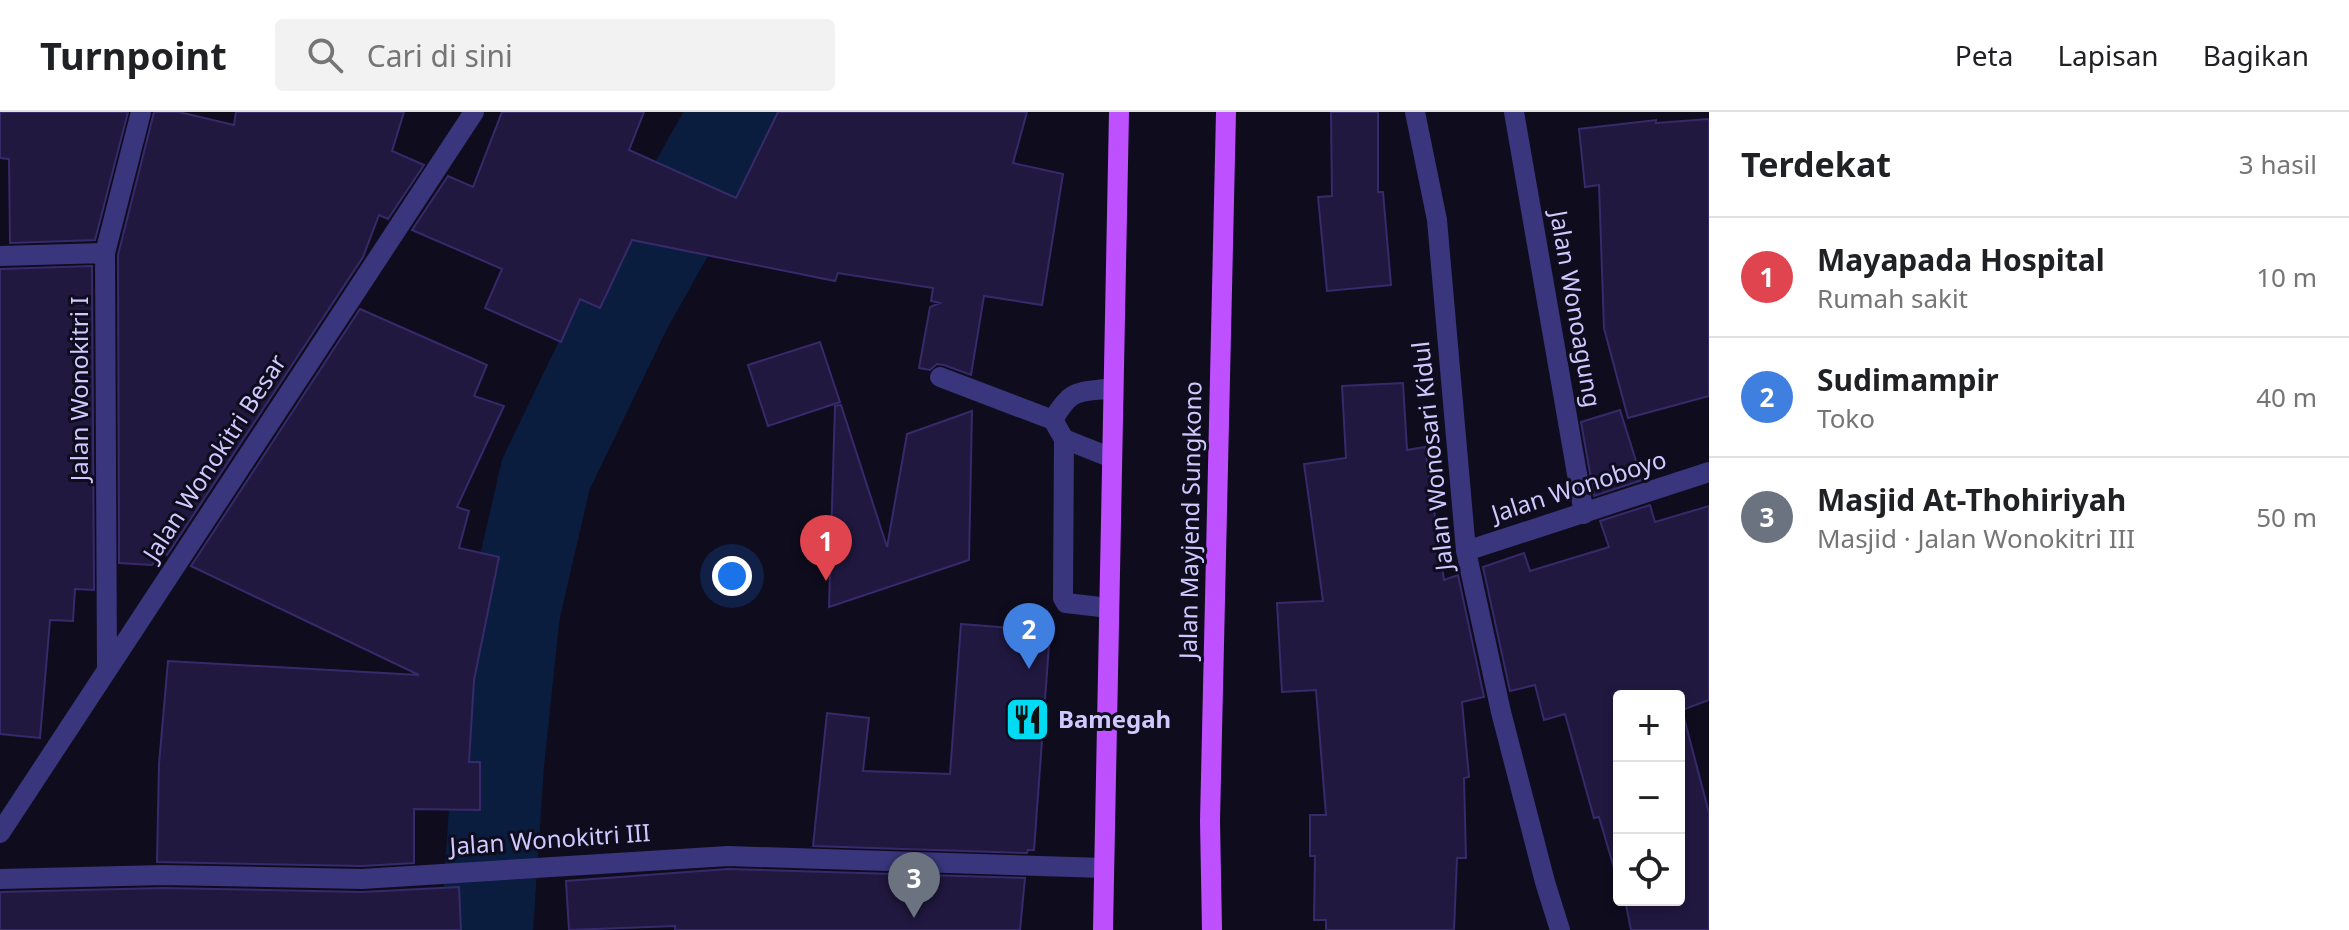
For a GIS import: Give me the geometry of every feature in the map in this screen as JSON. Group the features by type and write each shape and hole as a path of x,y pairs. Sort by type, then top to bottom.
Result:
{"main road":[{"path":"1103,930 1119,112"},
{"name":"Jalan Mayjend Sungkono","path":"1212,930 1210,821 1226,112"}],"street":[{"name":"Jalan Wonokitri I","path":"107,670 105,253 141,112"},
{"name":"Jalan Wonokitri Besar","path":"0,833 474,112"},
{"name":"Jalan Wonosari Kidul","path":"1415,112 1437,220 1466,551 1501,712 1560,930"},
{"name":"Jalan Wonoagung","path":"1514,112 1584,514"},
{"path":"0,256 105,253"},
{"path":"940,377 1053,420 1064,439 1063,598 1066,603 1109,608"},
{"path":"1053,420 1067,398 1074,393 1113,388"},
{"path":"1064,439 1112,458"},
{"name":"Jalan Wonoboyo","path":"1466,551 1709,472"},
{"name":"Jalan Wonokitri III","path":"0,879 163,875 362,879 728,856 1104,868"}],"building":[{"path":"0,112 128,112 95,240 10,243 9,159 0,158"},
{"path":"154,112 179,112 234,125 236,112 404,112 392,151 424,165 388,219 379,215 363,257 167,555 161,552 152,565 119,563 118,255"},
{"path":"502,112 644,112 629,150 736,198 778,112 1027,112 1013,163 1063,174 1042,305 984,296 971,375 937,364 930,370 919,368 930,307 940,303 931,301 933,288 838,273 835,281 632,240 600,308 580,299 561,342 485,308 502,269 412,230 448,176 473,187"},
{"path":"1331,112 1378,112 1378,192 1383,192 1391,285 1327,291 1318,197 1332,196"},
{"path":"1709,119 1709,396 1628,418 1604,328 1599,185 1585,187 1579,129 1656,120 1656,123"},
{"path":"92,266 94,590 75,589 73,621 50,620 40,738 0,734 0,269"},
{"path":"360,309 487,365 474,396 504,406 457,507 469,511 459,548 499,557 474,680 469,762 480,762 480,810 414,809 414,863 362,866 157,862 159,764 168,661 419,675 191,566"},
{"path":"820,342 840,402 768,426 748,365"},
{"path":"1403,383 1407,450 1425,447 1444,580 1458,575 1484,697 1462,702 1469,777 1464,778 1466,858 1457,858 1454,930 1326,930 1326,920 1314,920 1315,856 1310,856 1310,815 1326,815 1316,690 1282,692 1277,603 1323,601 1304,464 1346,458 1342,386"},
{"path":"841,405 887,547 907,434 972,411 969,560 829,607 835,406"},
{"path":"1620,410 1642,480 1594,496 1581,422"},
{"path":"1650,505 1655,522 1709,506 1709,700 1685,709 1685,690 1613,690 1613,865 1599,817 1594,818 1565,714 1544,720 1535,685 1510,691 1483,567 1524,553 1530,571 1609,547 1600,521"},
{"path":"961,624 1050,631 1034,850 1027,853 813,846 827,713 869,718 863,771 950,774"},
{"path":"1685,721 1709,813 1709,930 1631,930 1626,906 1685,906"},
{"path":"728,869 1025,878 1020,930 675,930 675,926 569,930 566,881"},
{"path":"459,887 461,930 0,930 0,892 163,888 362,892"}],"waterway":[{"path":"487,930 498,764 514,612 546,474 626,308 736,112"}],"place":[{"name":"Mayapada Hospital","path":"826,581"},
{"name":"Sudimampir","path":"1029,669"},
{"name":"Bamegah","path":"1027,720"},
{"name":"Masjid At-Thohiriyah","path":"914,918"}]}
